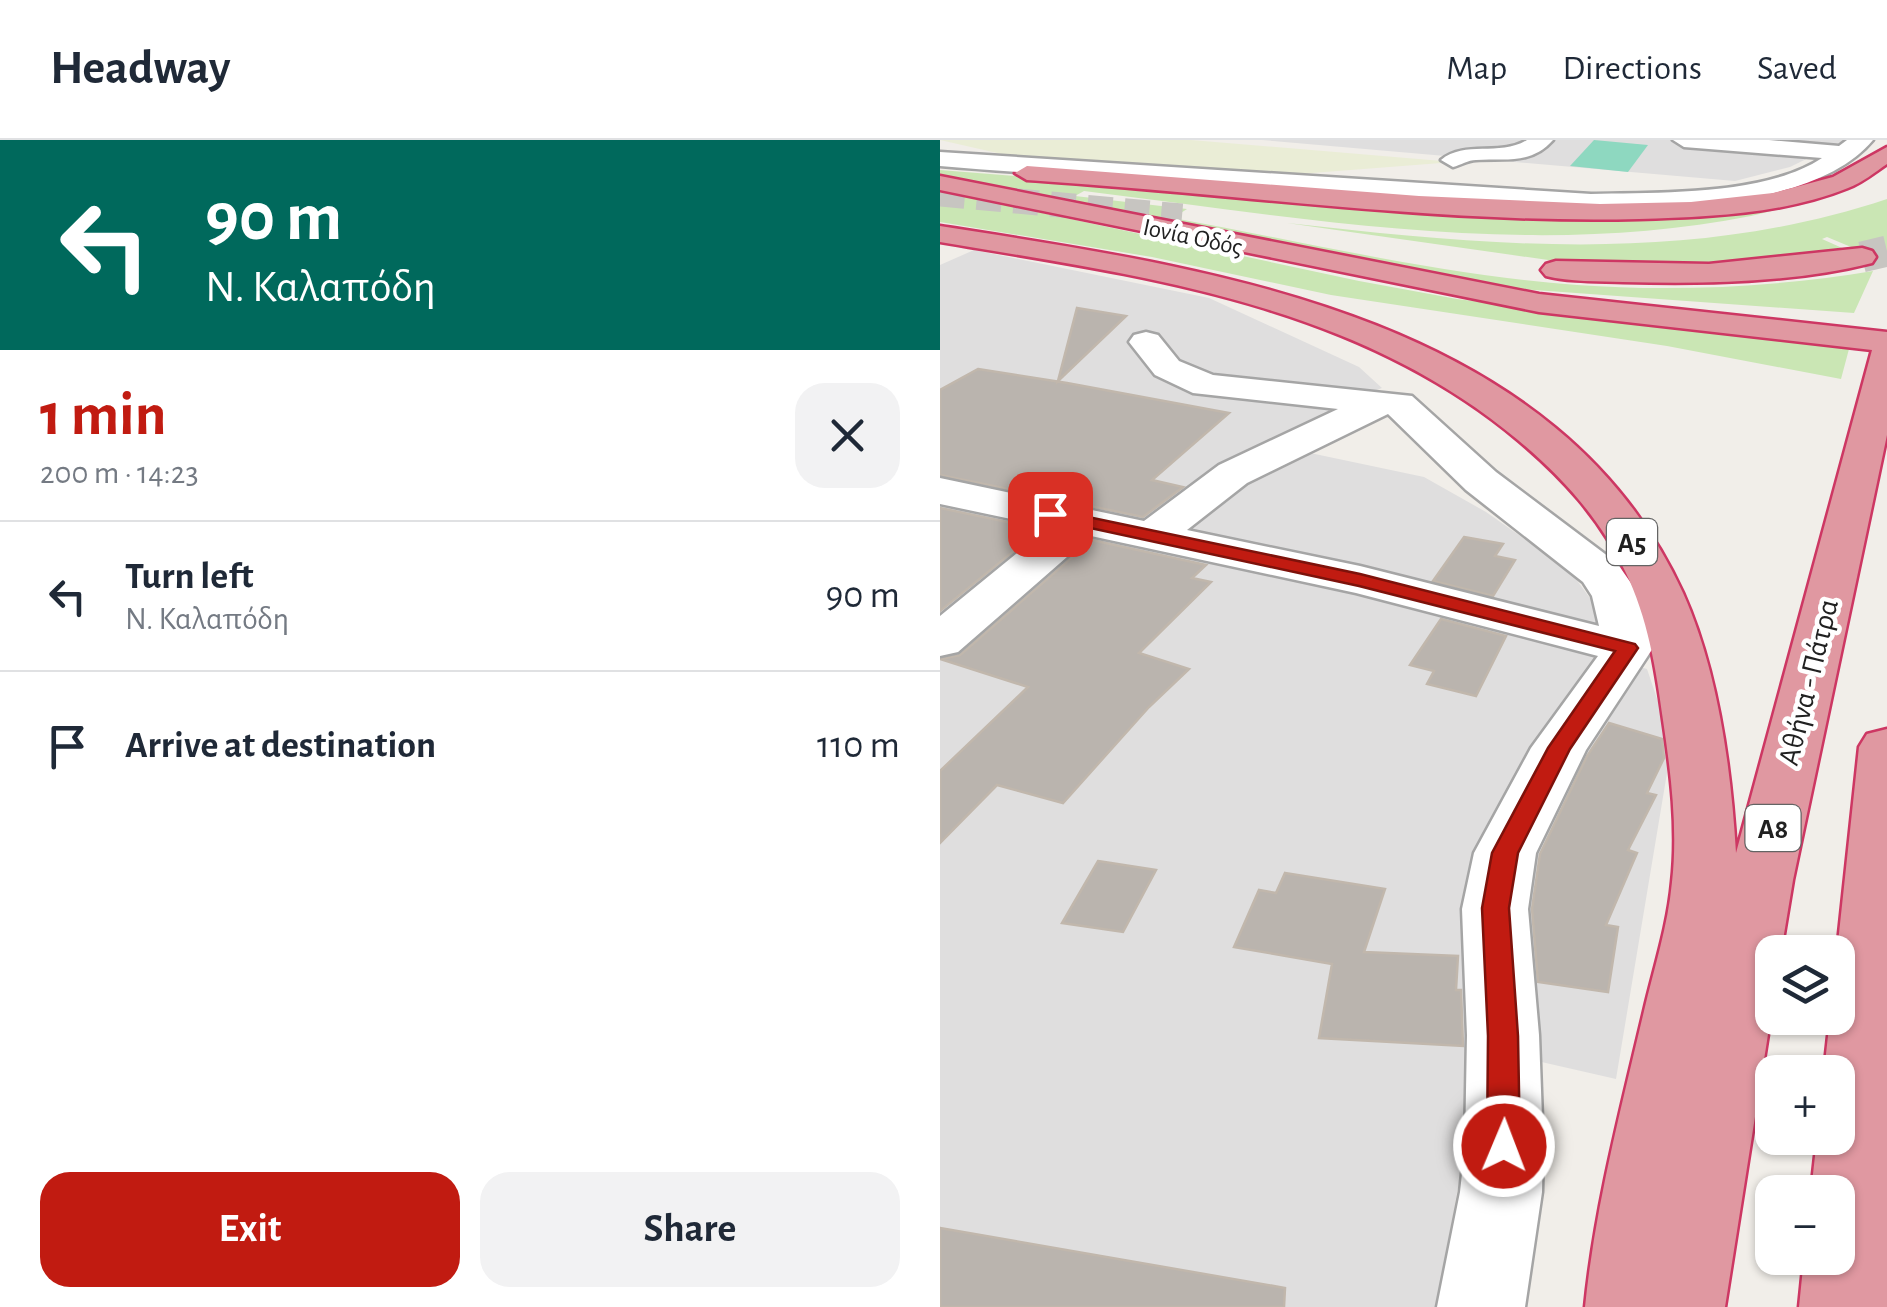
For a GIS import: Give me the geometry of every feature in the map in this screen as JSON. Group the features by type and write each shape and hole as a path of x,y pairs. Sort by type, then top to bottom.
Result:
{"highway":[{"path":"940,163 1447,206 1595,213 1699,208 1804,192 1852,177 1887,154"},
{"path":"1588,238 1676,234 1784,218 1857,195 1887,178"},
{"name":"Ιονία Οδός","path":"940,183 1449,272"},
{"path":"1079,194 1344,225"},
{"path":"1182,216 1449,272 1539,302 1812,325 1887,326"},
{"name":"Α5","path":"940,234 1271,296 1379,336 1485,392 1534,430 1581,474 1622,525 1660,593 1683,674 1700,779 1703,896 1632,1248 1629,1307"},
{"path":"1533,268 1693,275 1862,257"},
{"path":"1812,325 1887,342"},
{"name":"Αθήνα - Πάτρα","path":"1681,1307 1760,880 1887,354"},
{"path":"1843,1307 1887,747"}],"street":[{"path":"1542,140 1521,155 1466,152 1444,159 1551,168"},
{"path":"1684,140 1856,146"},
{"path":"1770,140 1856,146"},
{"path":"940,163 1556,202 1674,199 1753,189 1808,174 1856,146"},
{"path":"1628,176 1753,189"},
{"path":"1146,342 1167,368 1206,385 1384,401 1412,413 1480,482 1601,573 1616,596 1628,648 1559,748 1505,853 1495,908 1503,1036 1503,1161 1480,1307"},
{"path":"1153,535 1233,474 1384,401"},
{"path":"940,491 1438,599 1628,648"},
{"path":"940,641 1083,520"}],"shaded area":[{"path":"1262,140 1845,140 1790,167 1735,181"},
{"path":"974,250 1209,298 1359,367 1382,388 1339,404 1277,446 1424,477 1486,512 1570,571 1601,613 1601,656 1647,669 1672,743 1616,1079 1476,1047 1464,1155 1436,1307 940,1307 940,265"}],"green space":[{"path":"940,140 1191,140 1454,162 1261,177 1054,166"},
{"path":"1594,140 1648,145 1628,172 1570,166"},
{"path":"940,170 1552,218 1678,214 1846,189 1751,216 1668,229 1501,235 1333,222 1084,191 1075,196 1187,209 1173,218 1425,266 1577,285 1688,288 1873,271 1854,313 1505,288 940,175"},
{"path":"940,191 1457,299 1849,349 1841,379 1667,346 1331,295 1152,257 940,222"},
{"path":"1887,199 1887,262 1827,237 1822,239 1849,251 1746,264 1562,262 1287,223 1514,243 1664,242 1813,220"}],"building":[{"path":"1077,308 1126,316 1058,381"},
{"path":"978,369 1229,413 1152,480 1183,487 1143,517 940,475 940,390"},
{"path":"940,508 1041,529 940,611"},
{"path":"1464,537 1503,544 1495,556 1515,560 1493,596 1433,581"},
{"path":"1092,540 1206,565 1192,578 1211,582 1139,653 1189,669 1149,707 1063,803 997,785 940,843 940,771 1028,687 940,659 960,655"},
{"path":"1441,619 1506,636 1476,696 1427,684 1434,671 1410,665"},
{"path":"1609,723 1662,739 1664,758 1647,793 1656,795 1628,850 1637,853 1606,925 1618,927 1608,992 1538,982 1532,909 1540,854 1587,756"},
{"path":"1098,861 1156,870 1123,932 1062,923"},
{"path":"1285,873 1385,889 1364,952 1458,956 1456,990 1461,990 1463,1046 1319,1038 1332,964 1234,947 1259,890 1276,893"},
{"path":"940,1228 1285,1288 1284,1307 940,1307"}],"tunnel":[{"path":"940,194 1182,216"},
{"path":"1862,257 1887,251"}],"route":[{"path":"1050,514 1360,580 1628,648 1559,748 1505,853 1495,908 1503,1036 1504,1146"}]}
